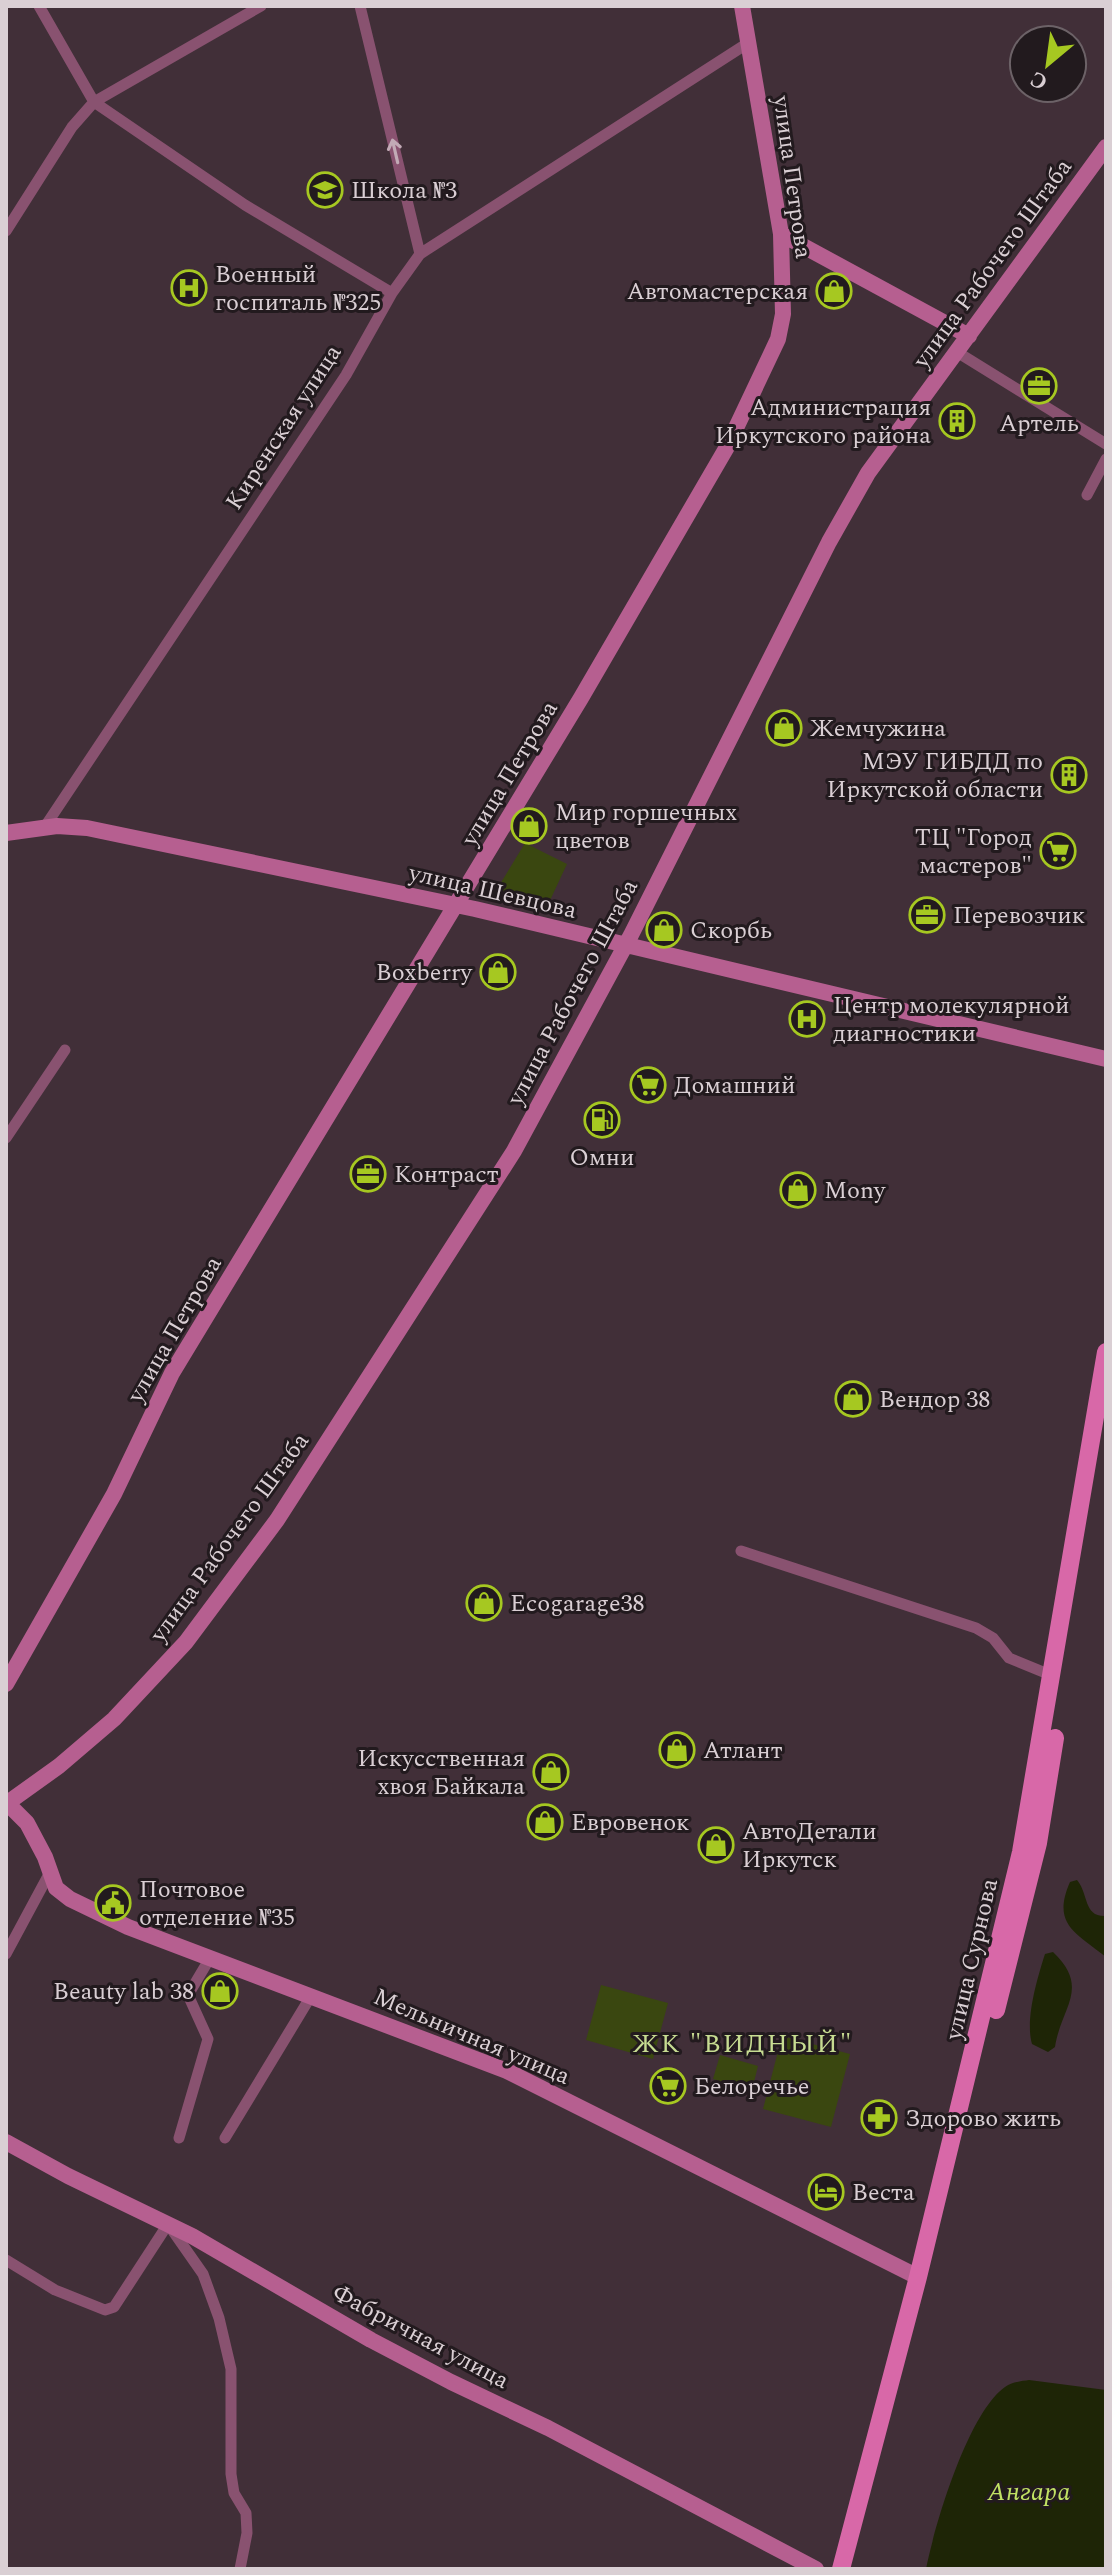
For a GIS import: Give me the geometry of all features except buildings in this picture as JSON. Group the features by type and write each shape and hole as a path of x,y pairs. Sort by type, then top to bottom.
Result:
{"main road":[{"name":"улица Сурнова","path":"841,2569 918,2277 1021,1852 1106,1352"},
{"name":"улица Сурнова","path":"848,2569 929,2279 1038,1843 1106,1422"}],"street":[{"path":"39,6 94,102 245,205 392,293"},
{"path":"6,231 72,127 94,102 261,6"},
{"path":"360,6 420,254"},
{"name":"улица Петрова","path":"6,1684 114,1494 172,1373 457,905 727,447 760,381 778,339 783,314 781,234 742,6"},
{"name":"Киренская улица","path":"44,828 346,375 392,293 420,254 748,43"},
{"name":"улица Рабочего Штаба","path":"6,1803 59,1766 123,1710 186,1642 277,1520 514,1151 625,947 835,530 868,473 1106,147"},
{"path":"781,234 969,336"},
{"path":"957,352 1106,444"},
{"path":"1087,495 1106,459"},
{"name":"улица Шевцова","path":"6,833 57,826 87,828 457,905 1106,1059"},
{"path":"6,1138 65,1050"},
{"path":"741,1551 976,1628 993,1638 1009,1658 1053,1676"},
{"path":"6,1803 27,1823 45,1857 49,1874 6,1954"},
{"name":"Мельничная улица","path":"49,1874 56,1888 70,1899 128,1927 507,2071 918,2277"},
{"path":"179,2138 208,2039 188,1995 210,1958"},
{"path":"225,2138 311,1996"},
{"name":"Фабричная улица","path":"6,2142 204,2243 384,2347 548,2428 816,2569"},
{"path":"6,2260 55,2290 105,2310 114,2307 168,2224 203,2274 219,2318 231,2369 231,2474 234,2493 246,2513 247,2533 240,2569"}],"green space":[{"path":"525,843 567,864 546,909 494,894"},
{"path":"601,1985 668,2003 653,2059 586,2040"},
{"path":"782,2036 850,2054 831,2127 763,2109"},
{"path":"720,2055 758,2066 752,2090 713,2079"}],"water":[{"path":"1077,1880 1093,1913 1106,1916 1106,1957 1077,1934 1065,1918 1065,1897 1070,1882"},
{"path":"1053,1952 1070,1976 1072,1987 1055,2047 1048,2052 1032,2044 1030,2023 1045,1954"},
{"name":"Ангара","path":"1029,2380 1106,2390 1106,2569 926,2569 945,2498 978,2420 991,2400 1005,2387"}],"place":[{"name":"Школа №3","path":"325,190"},
{"name":"Военный госпиталь №325","path":"189,288"},
{"name":"Автомастерская","path":"834,291"},
{"name":"Артель","path":"1039,386"},
{"name":"Администрация Иркутского района","path":"957,421"},
{"name":"Жемчужина","path":"784,728"},
{"name":"МЭУ ГИБДД по Иркутской области","path":"1069,775"},
{"name":"Мир горшечных цветов","path":"529,826"},
{"name":"ТЦ \"Город мастеров\"","path":"1058,851"},
{"name":"Перевозчик","path":"927,915"},
{"name":"Скорбь","path":"664,930"},
{"name":"Boxberry","path":"498,972"},
{"name":"Центр молекулярной диагностики","path":"807,1019"},
{"name":"Домашний","path":"648,1085"},
{"name":"Омни","path":"602,1120"},
{"name":"Контраст","path":"368,1174"},
{"name":"Mony","path":"798,1190"},
{"name":"Вендор 38","path":"853,1399"},
{"name":"Ecogarage38","path":"484,1603"},
{"name":"Атлант","path":"677,1750"},
{"name":"Искусственная хвоя Байкала","path":"551,1772"},
{"name":"Евровенок","path":"545,1822"},
{"name":"АвтоДетали Иркутск","path":"716,1845"},
{"name":"Почтовое отделение №35","path":"113,1903"},
{"name":"Beauty lab 38","path":"220,1991"},
{"name":"Белоречье","path":"668,2086"},
{"name":"Здорово жить","path":"879,2118"},
{"name":"Веста","path":"826,2192"}],"district":[{"name":"ЖК \"ВИДНЫЙ\"","path":"743,2043"}]}
